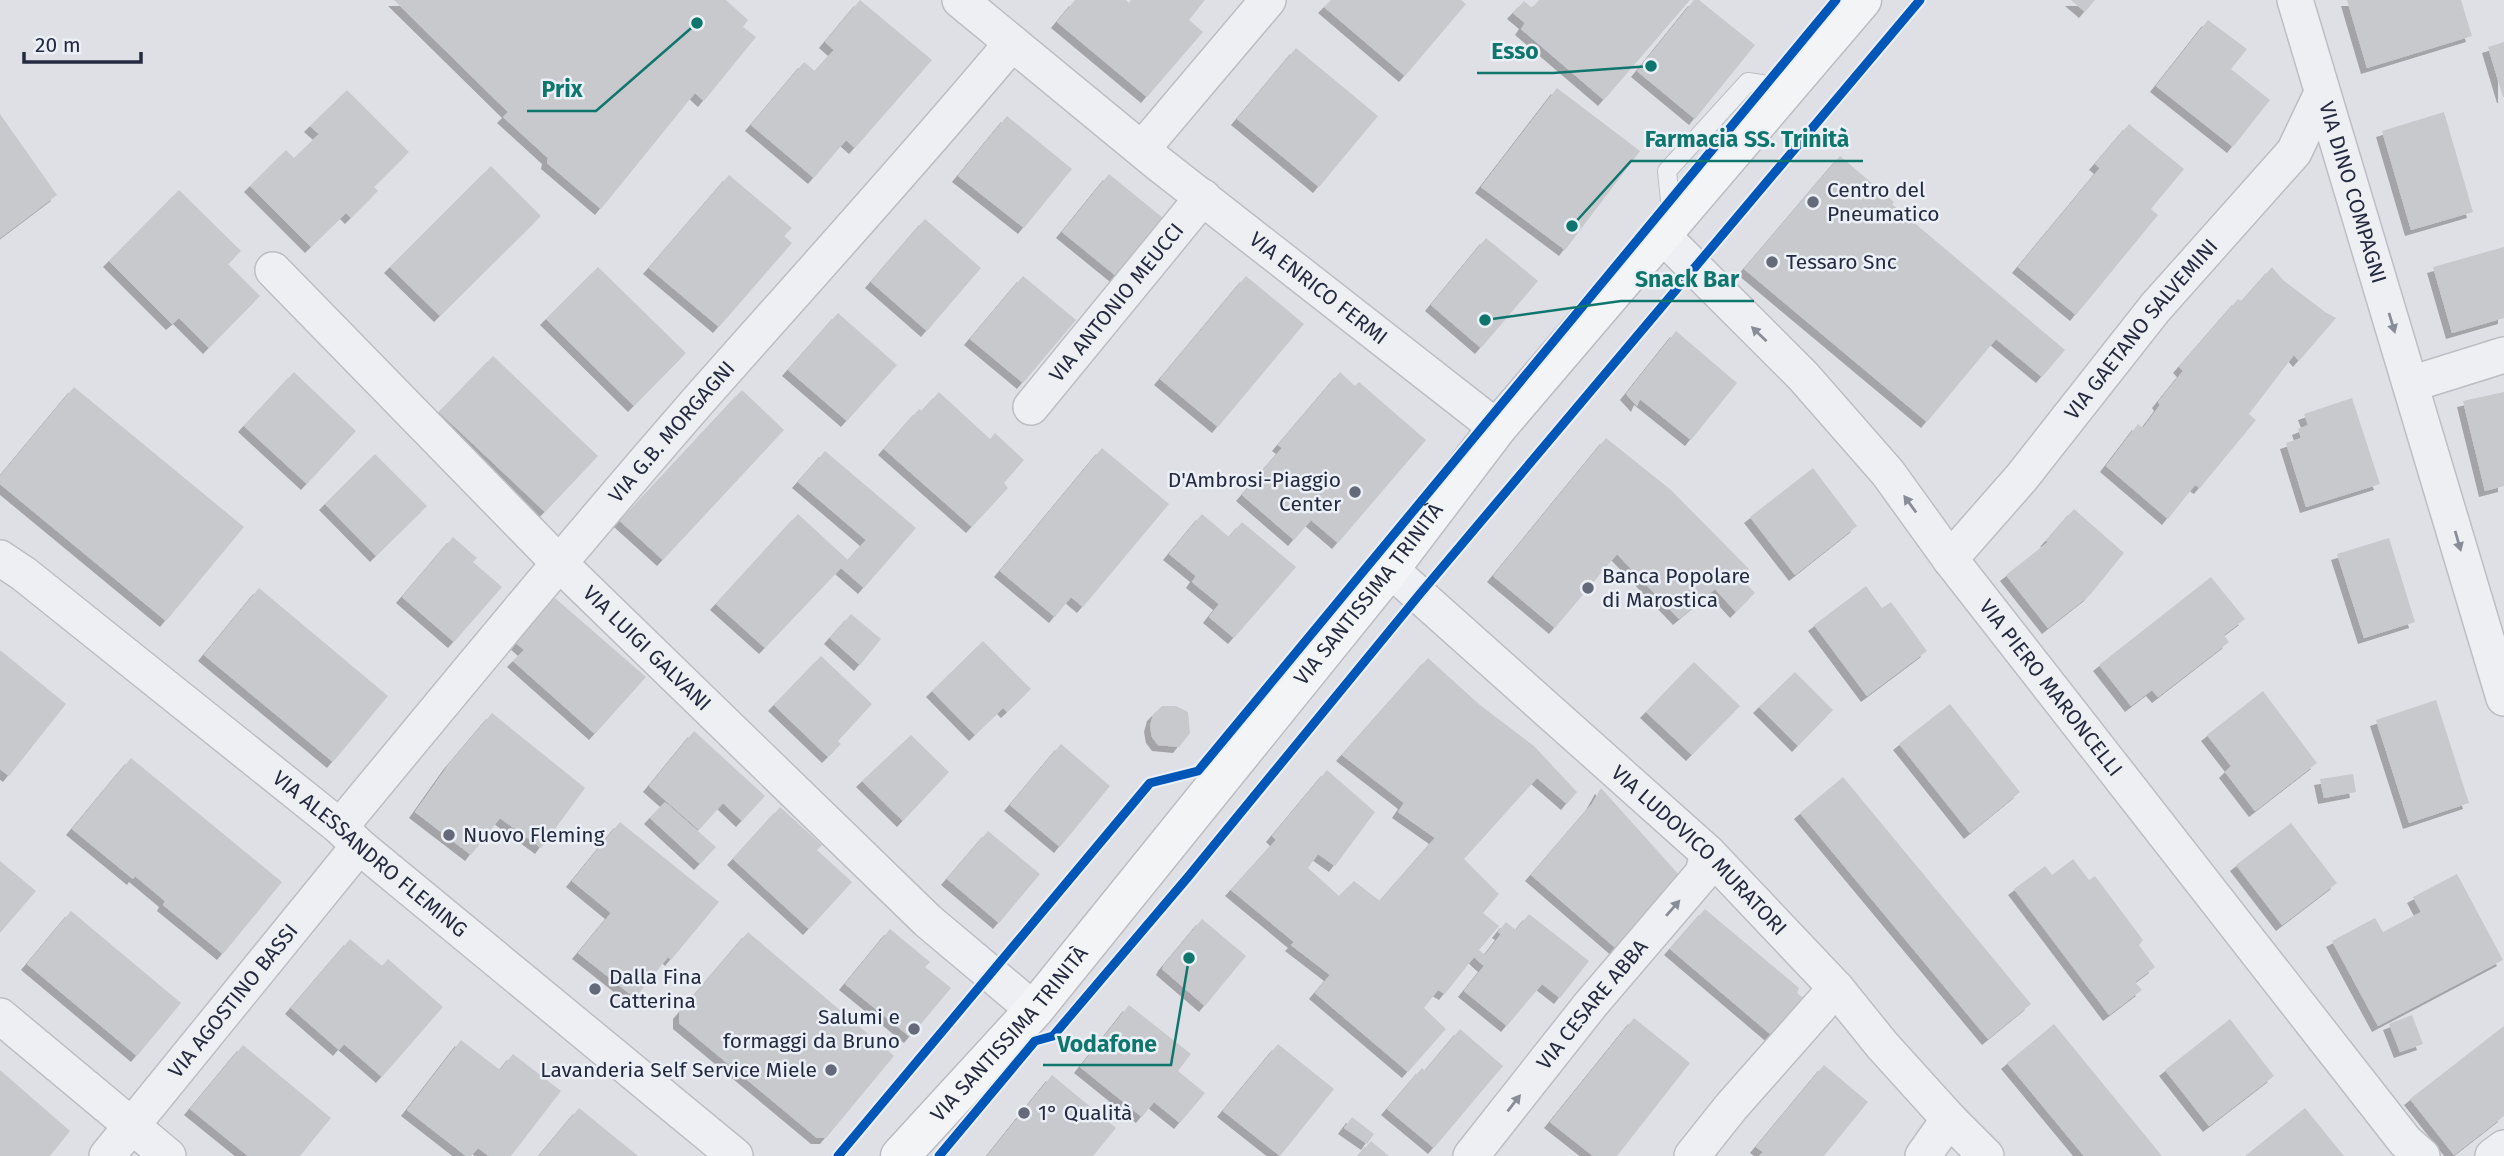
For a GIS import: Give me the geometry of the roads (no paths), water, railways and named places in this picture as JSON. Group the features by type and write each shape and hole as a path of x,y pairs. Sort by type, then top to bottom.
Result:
{"main road":[{"name":"VIA SANTISSIMA TRINITÀ","path":"900,1156 1034,1010 1390,569 1497,428 1862,0"}],"street":[{"name":"VIA ENRICO FERMI","path":"960,0 1142,149 1497,428"},
{"path":"1142,149 1268,0"},
{"name":"VIA DINO COMPAGNI","path":"2295,0 2504,698"},
{"name":"VIA G.B. MORGAGNI","path":"350,836 558,562 922,150 1012,43"},
{"name":"VIA GAETANO SALVEMINI","path":"1950,559 2022,477 2155,308 2294,152 2322,93"},
{"name":"VIA ANTONIO MEUCCI","path":"1031,407 1203,197"},
{"name":"VIA PIERO MARONCELLI","path":"1667,229 1803,376 1888,473 1950,559 2405,1141 2422,1156"},
{"name":"VIA LUIGI GALVANI","path":"274,270 558,562 928,921 1034,1010"},
{"path":"2411,384 2504,355"},
{"name":"VIA ALESSANDRO FLEMING","path":"0,558 24,574 350,836 734,1156"},
{"name":"VIA LUDOVICO MURATORI","path":"1390,569 1708,853 1836,988 1882,1045 1986,1156"},
{"name":"VIA AGOSTINO BASSI","path":"107,1156 133,1127 350,836"},
{"name":"VIA CESARE ABBA","path":"1471,1156 1591,1004 1703,873 1708,853"},
{"path":"1692,1156 1731,1107 1836,988"},
{"path":"0,1016 168,1156"},
{"path":"1923,1156 1949,1119"},
{"path":"2493,1156 2504,1149"}],"place":[{"name":"Prix","path":"697,23"},
{"name":"Esso","path":"1651,66"},
{"name":"Centro del Pneumatico","path":"1813,202"},
{"name":"Farmacia SS. Trinità","path":"1572,226"},
{"name":"Tessaro Snc","path":"1772,262"},
{"name":"Snack Bar","path":"1485,320"},
{"name":"D'Ambrosi-Piaggio Center","path":"1355,492"},
{"name":"Banca Popolare di Marostica","path":"1588,588"},
{"name":"Nuovo Fleming","path":"449,835"},
{"name":"Vodafone","path":"1189,958"},
{"name":"Dalla Fina Catterina","path":"595,989"},
{"name":"Salumi e formaggi da Bruno","path":"914,1029"},
{"name":"Lavanderia Self Service Miele","path":"831,1070"},
{"name":"1° Qualità","path":"1024,1113"}]}
